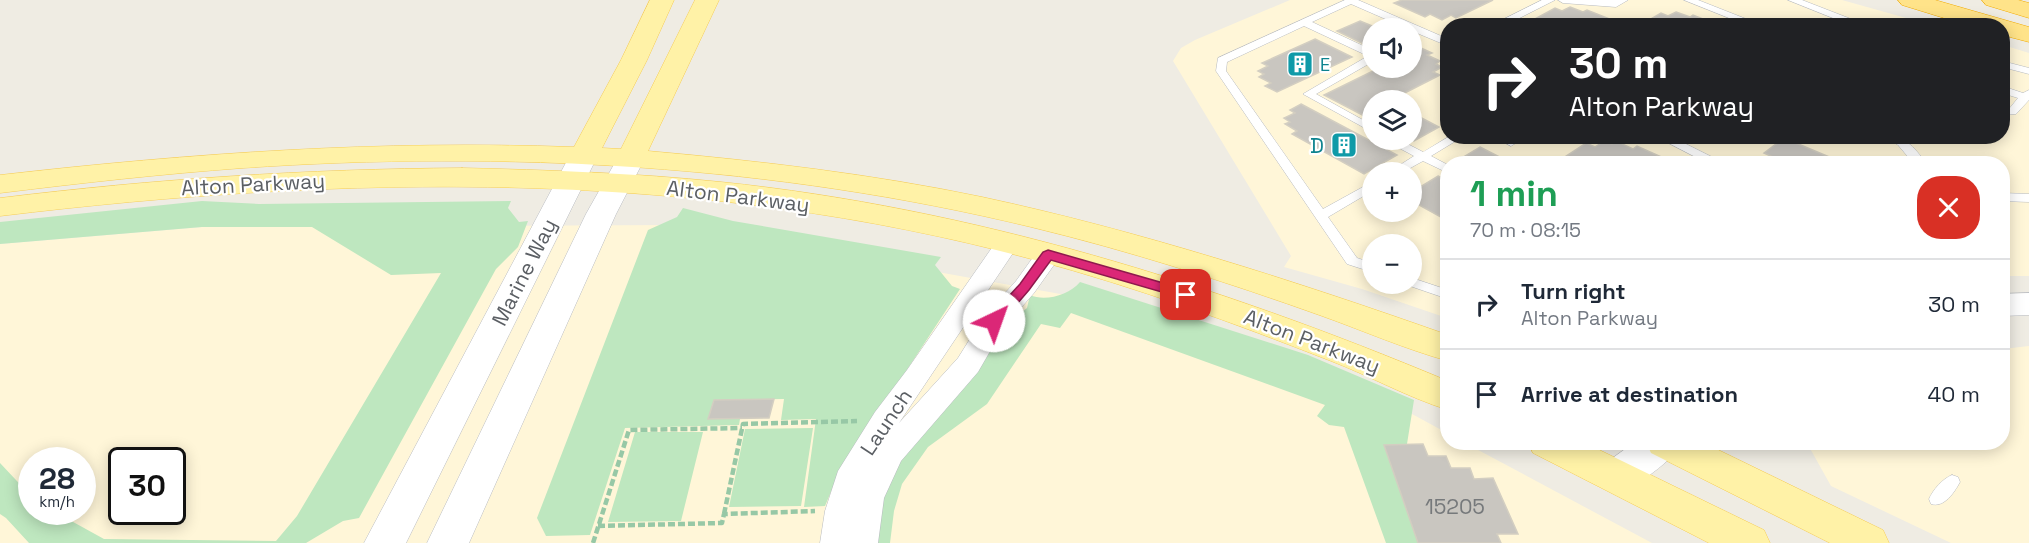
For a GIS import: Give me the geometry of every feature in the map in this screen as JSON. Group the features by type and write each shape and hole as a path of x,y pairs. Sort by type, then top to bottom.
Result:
{"highway":[{"path":"1910,0 1970,18"},
{"path":"1994,0 2029,11"},
{"path":"2010,29 2029,35"}],"main road":[{"name":"Marine Way","path":"385,543 634,60 662,0"},
{"name":"Marine Way","path":"448,543 707,0"},
{"name":"Alton Parkway","path":"0,184 167,165 304,156 428,152 578,168 625,170 738,168 860,184 1023,216 1135,245 1218,270 1440,346"},
{"name":"Alton Parkway","path":"0,207 182,188 288,180 450,177 578,168"},
{"name":"Alton Parkway","path":"625,170 924,225 1048,255 1164,287 1230,309 1340,350 1440,393"},
{"path":"2010,305 2029,304"},
{"path":"1563,450 1749,543"},
{"path":"1617,476 1654,450"},
{"path":"1681,450 1868,543"}],"street":[{"name":"Launch","path":"837,543 841,511 849,480 885,420 1007,244"},
{"name":"Launch","path":"861,543 868,498 889,454 968,365 994,321 1048,255"},
{"path":"962,312 994,321"}],"lane":[{"path":"1512,18 1550,0"},
{"path":"1563,0 1616,4 1623,0"},
{"path":"1689,0 1737,18"},
{"path":"1793,0 1832,18"},
{"path":"1362,264 1352,261 1320,216 1221,71 1222,60 1352,1 1440,40"},
{"path":"1304,22 1362,51"},
{"path":"1362,62 1308,93 1362,123"},
{"path":"2010,66 2029,71"},
{"path":"2010,91 2027,95 2010,112"},
{"path":"1412,162 1445,144"},
{"path":"1677,144 1703,156"},
{"path":"1903,144 1914,156"},
{"path":"1411,150 1440,166"},
{"path":"1320,216 1362,192"},
{"path":"2010,202 2029,198"},
{"path":"1422,286 1440,292"},
{"path":"1937,500 1953,482"}],"path":[{"path":"598,526 722,523 743,424 885,420"},
{"path":"593,543 629,430 742,428"},
{"path":"724,514 841,511"}],"shaded area":[{"path":"1290,0 1842,0 1906,18 1440,18 1440,144 2010,144 2010,47 2029,53 2029,276 2010,276 2010,156 1440,156 1440,316 1377,294 1422,294 1422,234 1362,234 1362,289 1284,267 1291,256 1173,61 1181,48 1195,40"},
{"path":"677,225 1077,297 1412,414 1440,429 1440,450 1478,450 1652,543 1418,543 1390,463 1413,543 0,543 0,244 202,227"},
{"path":"2029,346 2029,543 1951,543 1831,486 1811,450 2010,450 2010,348"}],"green space":[{"path":"202,201 259,204 511,201 508,208 519,222 528,221 518,247 496,269 359,518 343,521 306,543 29,543 0,514 0,463 18,482 18,525 79,525 104,539 276,541 297,516 441,273 391,275 312,227 202,227 0,244 0,222"},
{"path":"683,208 733,221 941,257 935,265 952,286 960,289 838,475 825,506 804,507 816,419 781,420 784,399 714,400 709,419 740,419 739,425 625,428 590,535 546,536 537,518 648,230 677,217"},
{"path":"1080,282 1308,355 1414,400 1407,444 1384,445 1418,543 1386,543 1344,427 1329,425 1317,416 1325,405 1071,313 1060,328 1041,324 987,404 928,447 902,484 894,511 890,543 863,543 889,461 1005,325 1027,308 1030,295 1043,298 1056,296 1070,290"},
{"path":"813,428 801,506 729,507 745,429"},
{"path":"635,432 703,432 681,521 608,522"}],"building":[{"path":"1402,0 1493,0 1456,18 1451,15 1440,19 1430,14 1425,17 1394,3"},
{"path":"1570,7 1583,12 1587,10 1607,18 1537,18 1555,8 1562,11"},
{"path":"1676,12 1701,18 1652,18 1661,13 1668,16"},
{"path":"1362,22 1362,43 1337,31"},
{"name":"E","path":"1315,39 1352,57 1277,92 1265,86 1271,83 1259,77 1264,74 1258,71 1268,66 1262,63"},
{"path":"1422,48 1432,53 1427,55 1440,61 1436,64 1440,68 1433,72 1440,75 1411,90 1362,90 1362,115 1324,95 1362,76 1422,78"},
{"name":"D","path":"1301,104 1362,136 1362,150 1388,150 1397,155 1385,162 1362,162 1362,173 1292,134 1297,131 1285,124 1290,122 1284,118 1295,113 1290,110"},
{"path":"1422,118 1439,127 1422,137"},
{"path":"1584,144 1595,147 1600,144 1622,144 1633,149 1637,146 1659,156 1566,156"},
{"path":"1776,144 1798,144 1827,156 1771,156 1764,153"},
{"path":"1480,147 1497,156 1465,156"},
{"path":"1438,176 1440,177 1440,217 1422,207 1422,186"},
{"path":"774,399 769,418 708,419 714,400"},
{"path":"1423,444 1428,456 1446,456 1451,468 1470,468 1474,479 1493,478 1518,534 1497,534 1501,543 1418,543 1384,445"}],"place":[{"name":"E","path":"1300,64"},
{"name":"D","path":"1344,145"}],"route":[{"path":"994,321 1048,255 1186,295"}]}
